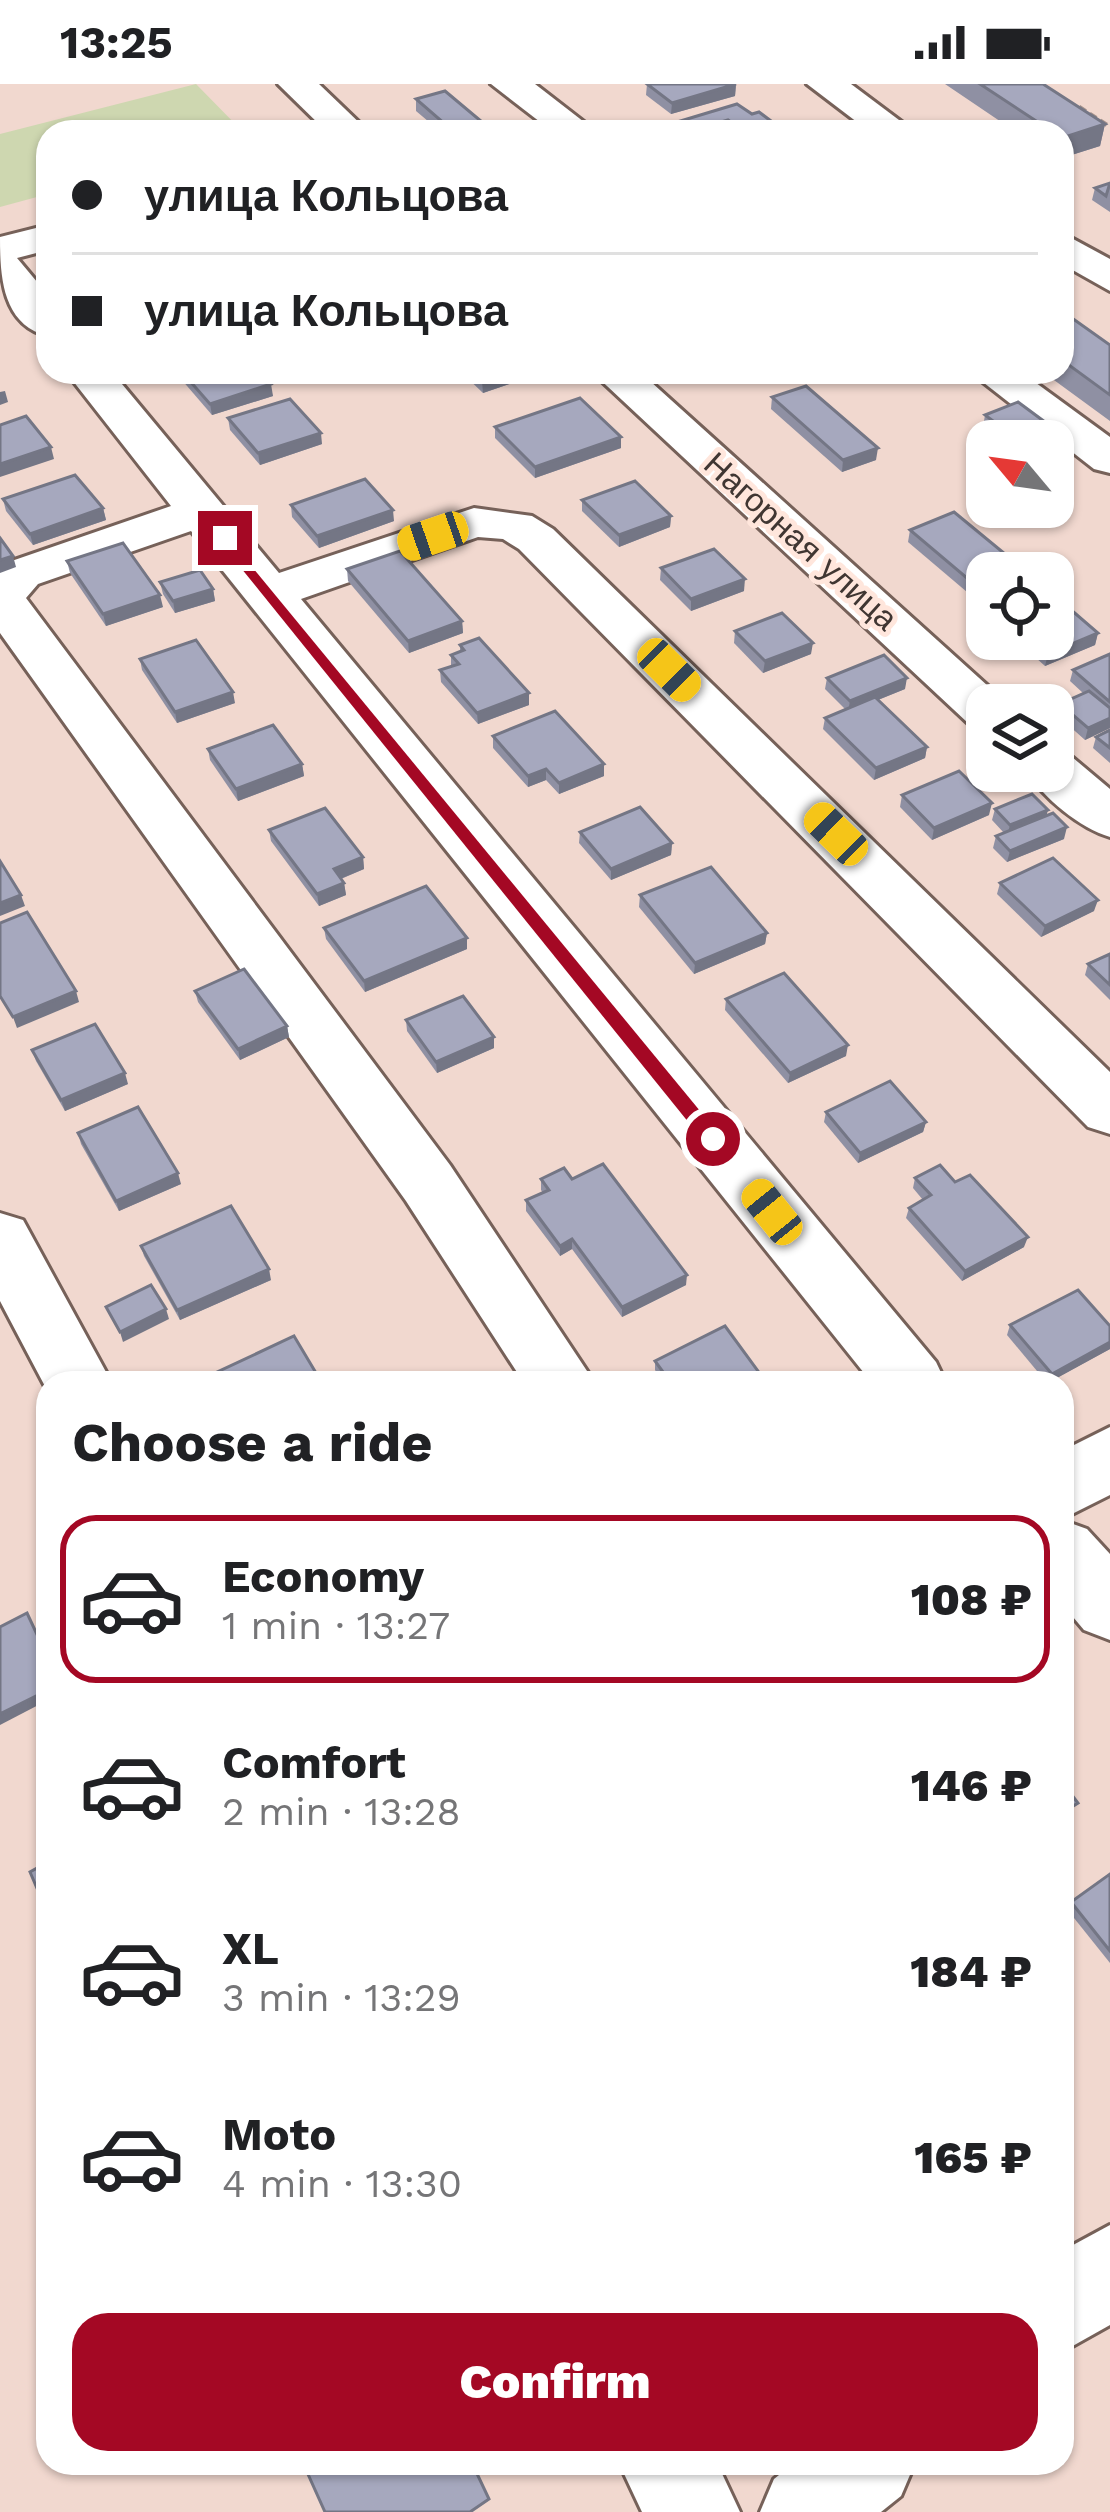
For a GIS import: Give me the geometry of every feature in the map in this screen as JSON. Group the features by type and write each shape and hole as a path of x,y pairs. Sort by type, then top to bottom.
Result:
{"street":[{"path":"297,84 337,120"},
{"path":"509,84 561,120"},
{"path":"826,84 878,120"},
{"path":"0,250 36,240"},
{"path":"1074,253 1110,278"},
{"path":"0,264 36,308"},
{"path":"98,384 902,1371"},
{"name":"Нагорная улица","path":"627,384 966,691"},
{"path":"1008,384 1110,459"},
{"path":"202,512 21,573 8,582 1,600 428,1183 553,1371"},
{"path":"269,593 474,522 515,526 553,555 1110,1110"},
{"path":"1074,788 1110,818"},
{"path":"0,1239 72,1371"},
{"path":"1074,1481 1110,1459"},
{"path":"1074,1566 1110,1606"},
{"path":"1074,2298 1110,2269"},
{"path":"673,2475 693,2512"},
{"path":"806,2512 853,2475"}],"path":[{"path":"1076,106 1110,127"}],"green space":[{"path":"196,84 231,120 55,120"},
{"path":"36,125 36,197 0,207 0,134"}],"building":[{"path":"647,84 736,84 672,103"},
{"path":"980,84 1043,84 1105,124 1074,134 1074,120 1035,120"},
{"path":"445,91 480,120 440,120 416,99"},
{"path":"737,104 770,120 728,120 684,120"},
{"path":"1074,320 1110,345 1110,395 1074,369"},
{"path":"192,384 271,384 210,404"},
{"path":"806,386 878,448 843,460 772,397"},
{"path":"580,398 621,437 535,467 495,427"},
{"path":"290,399 321,433 258,453 228,418"},
{"path":"1018,402 1042,420 992,420 985,415"},
{"path":"26,416 51,447 0,464 0,425"},
{"path":"75,475 103,508 30,534 3,499"},
{"path":"365,479 393,510 317,536 291,505"},
{"path":"635,481 671,516 619,535 582,500"},
{"path":"954,512 966,522 966,528 973,528 1003,552 966,552 966,577 910,530"},
{"path":"0,538 13,556 0,560"},
{"path":"123,543 160,595 103,614 67,561"},
{"path":"714,549 745,579 691,599 661,568"},
{"path":"400,551 462,621 408,641 347,569"},
{"path":"200,570 213,589 173,601 160,582"},
{"path":"1074,612 1098,633 1074,643"},
{"path":"782,613 813,643 765,661 735,631"},
{"path":"479,638 529,693 477,713 440,670 459,664 451,655 464,650 460,645"},
{"path":"196,640 233,692 175,712 140,659"},
{"path":"1110,654 1110,702 1073,670"},
{"path":"884,655 907,678 850,701 827,678"},
{"path":"1089,691 1110,708 1110,718 1088,728 1074,716 1074,698"},
{"path":"875,697 927,747 876,768 825,718"},
{"path":"555,711 604,764 559,783 546,769 528,776 493,736"},
{"path":"273,725 302,764 236,789 208,749"},
{"path":"1110,730 1110,748 1096,737"},
{"path":"959,771 966,778 966,792 981,792 992,803 934,828 902,795"},
{"path":"1032,794 1048,810 1010,825 995,809"},
{"path":"640,807 672,843 611,869 580,832"},
{"path":"325,808 363,857 334,869 344,883 317,894 269,830"},
{"path":"1053,813 1067,827 1010,851 996,836"},
{"path":"1053,858 1098,900 1045,926 1000,883"},
{"path":"0,861 21,895 0,903"},
{"path":"711,867 767,933 695,963 640,895"},
{"path":"426,886 467,938 364,981 324,928"},
{"path":"27,912 76,991 13,1017 0,996 0,923"},
{"path":"1110,954 1110,985 1088,964"},
{"path":"244,969 287,1026 238,1049 195,991"},
{"path":"784,973 848,1045 790,1073 726,999"},
{"path":"463,996 494,1037 436,1062 406,1020"},
{"path":"95,1024 125,1073 61,1100 32,1050"},
{"path":"890,1081 926,1122 860,1153 826,1112"},
{"path":"138,1107 178,1173 116,1201 78,1133"},
{"path":"603,1164 687,1275 622,1307 572,1239 560,1246 526,1200 549,1190 541,1179 564,1168 572,1179"},
{"path":"940,1165 955,1182 970,1175 1028,1237 965,1271 909,1208 931,1195 915,1178"},
{"path":"231,1206 269,1269 177,1310 141,1246"},
{"path":"151,1285 166,1309 120,1332 106,1307"},
{"path":"1078,1290 1110,1326 1110,1342 1049,1371 1010,1325"},
{"path":"725,1326 758,1371 662,1371 655,1361"},
{"path":"294,1336 315,1371 219,1371"},
{"path":"27,1613 36,1632 36,1696 0,1714 0,1627"},
{"path":"1110,1874 1110,1951 1074,1906 1074,1900"},
{"path":"308,2475 478,2475 489,2499 470,2512 325,2512"}],"route":[{"path":"225,538 713,1139"}]}
